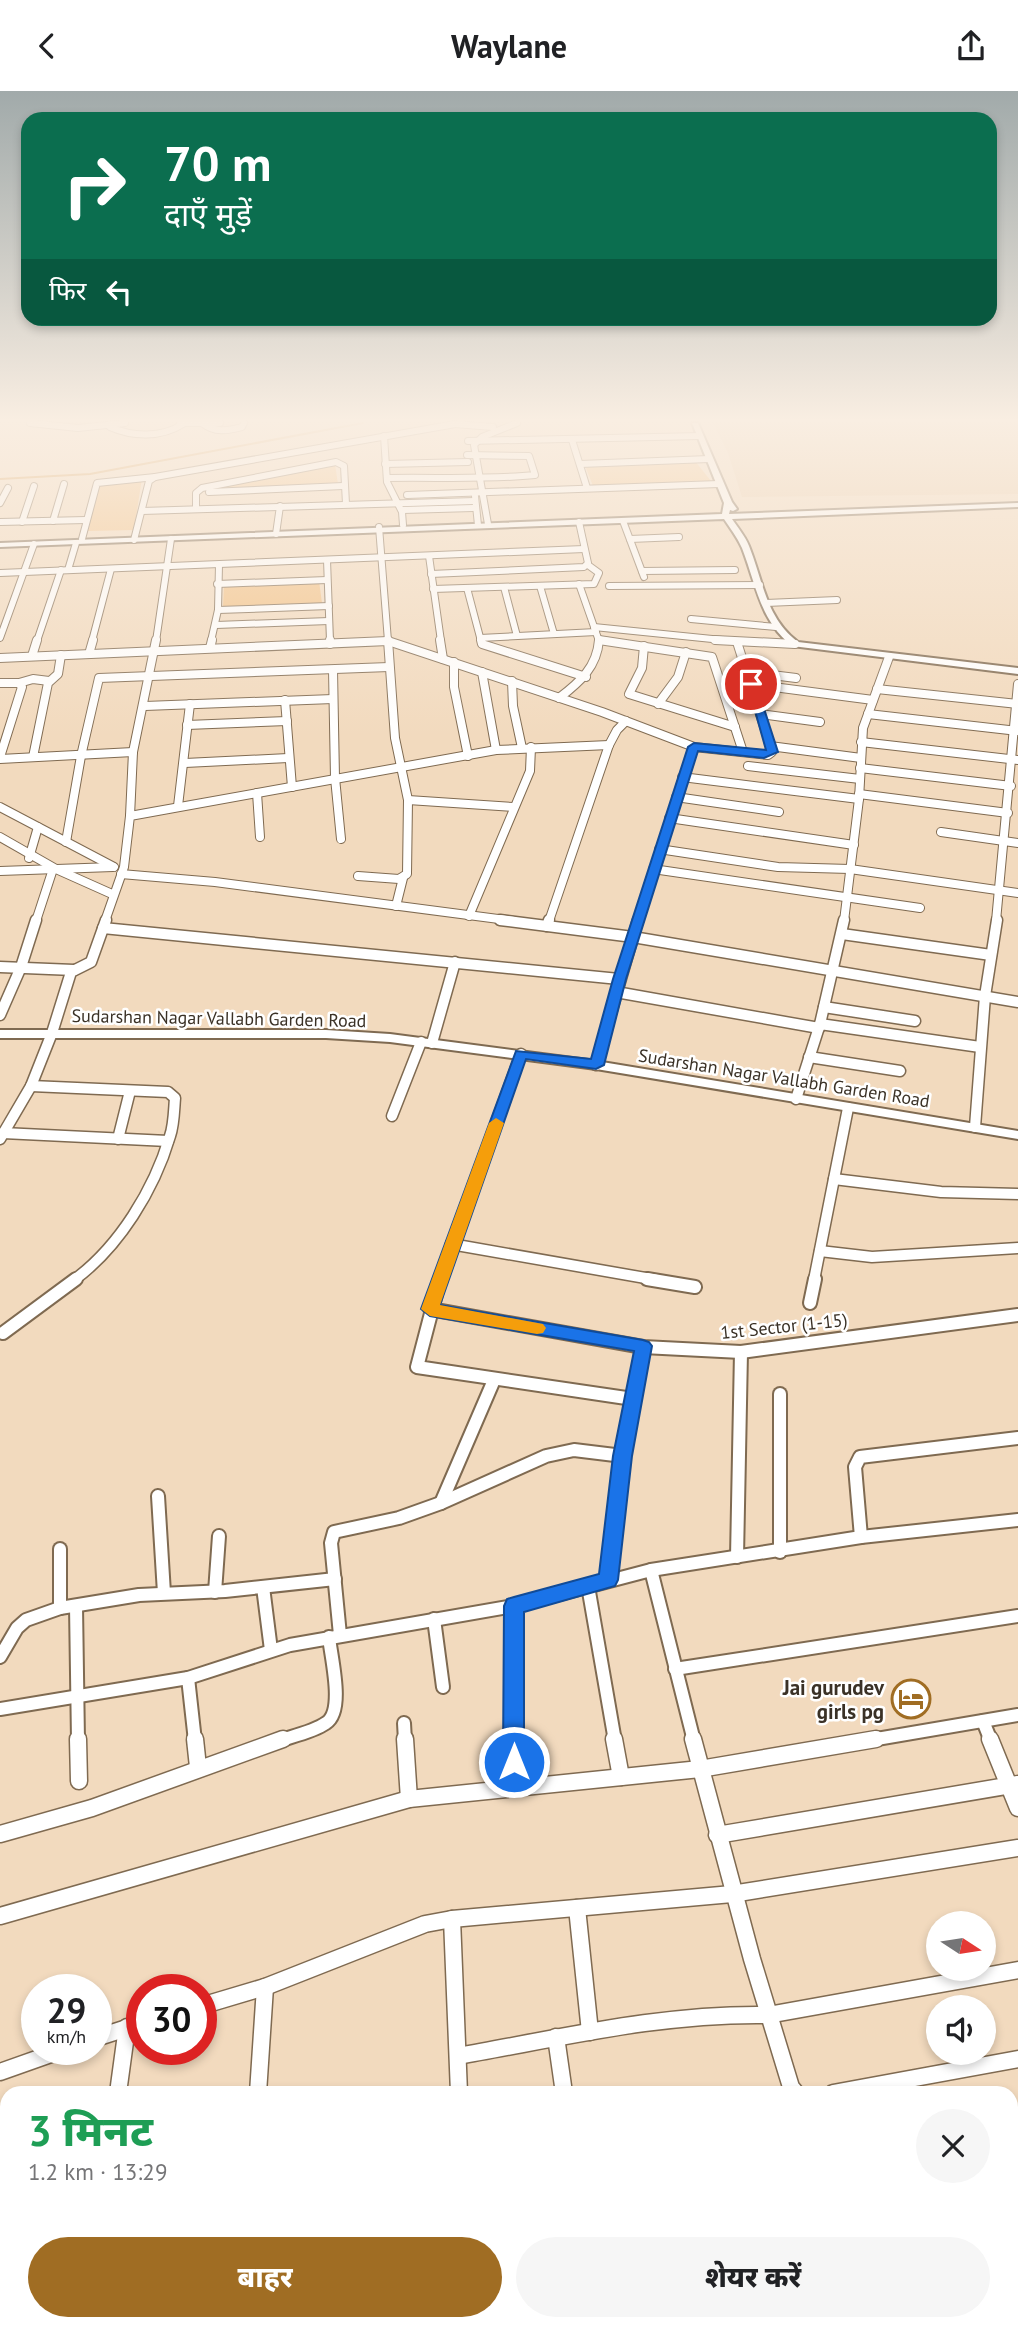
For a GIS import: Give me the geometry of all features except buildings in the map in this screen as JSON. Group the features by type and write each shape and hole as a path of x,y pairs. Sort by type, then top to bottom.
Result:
{"street":[{"path":"32,656 83,528"},
{"path":"135,538 138,528"},
{"path":"276,533 277,528"},
{"path":"379,529 388,528"},
{"path":"0,543 34,544 403,528"},
{"path":"433,589 594,584 599,573 588,565 580,528"},
{"path":"626,528 647,586"},
{"path":"379,529 395,738 408,800 407,874 403,878 396,906"},
{"path":"737,529 776,627 780,634 794,644"},
{"path":"135,538 276,533"},
{"path":"630,539 679,537"},
{"path":"0,967 74,970 90,962 103,928 130,816 133,752 155,650 171,538"},
{"path":"0,543 79,541"},
{"path":"0,638 34,544"},
{"path":"0,573 584,549"},
{"path":"429,556 443,659"},
{"path":"327,560 330,644"},
{"path":"210,648 218,610 219,565"},
{"path":"431,574 580,568 588,565"},
{"path":"89,654 111,569"},
{"path":"642,571 735,570"},
{"path":"217,584 327,580"},
{"path":"559,698 586,677 597,659 596,633 579,584"},
{"path":"609,586 760,585"},
{"path":"540,586 554,634"},
{"path":"504,587 517,636"},
{"path":"467,588 480,638 486,646 586,677"},
{"path":"766,603 836,600"},
{"path":"218,610 328,606"},
{"path":"691,619 776,627"},
{"path":"215,625 329,621"},
{"path":"596,633 644,646 712,657 743,752"},
{"path":"480,638 596,633 794,644 1018,671"},
{"path":"0,658 388,641 512,681 694,747 768,755 772,752 737,642"},
{"path":"644,646 642,668 628,692 633,697 735,727"},
{"path":"658,704 678,677 686,652"},
{"path":"66,842 102,654"},
{"path":"33,757 49,681 57,675 61,655"},
{"path":"796,1099 834,973 842,935 859,796 861,742 867,714 889,657"},
{"path":"454,663 454,687 468,756"},
{"path":"99,678 389,667"},
{"path":"333,670 335,778 341,838"},
{"path":"482,672 496,751"},
{"path":"747,672 796,678"},
{"path":"0,683 19,683 33,679 49,681"},
{"path":"469,916 530,771 527,747 513,706 512,681"},
{"path":"19,683 22,687 0,758 133,752"},
{"path":"751,684 873,700"},
{"path":"975,1127 985,996 1001,891 1016,760 1018,684"},
{"path":"877,689 1017,703"},
{"path":"145,706 333,699"},
{"path":"285,700 292,787"},
{"path":"178,806 190,704"},
{"path":"760,714 820,722"},
{"path":"867,714 1017,731"},
{"path":"187,725 287,721"},
{"path":"547,926 609,745 617,730 626,721"},
{"path":"861,742 1016,760"},
{"path":"130,816 496,751 527,747 609,745"},
{"path":"770,745 1013,789"},
{"path":"596,1065 659,849 694,747"},
{"path":"184,763 288,758"},
{"path":"748,766 860,779"},
{"path":"682,777 1008,813"},
{"path":"257,793 260,837"},
{"path":"676,797 779,812"},
{"path":"408,800 513,807"},
{"path":"0,807 119,869"},
{"path":"669,818 854,845"},
{"path":"26,870 38,827"},
{"path":"941,832 1018,843"},
{"path":"0,837 54,869 112,894"},
{"path":"659,849 778,867 850,869 1018,893"},
{"path":"0,1015 21,967 54,869"},
{"path":"0,871 119,869 632,937 1018,1002"},
{"path":"653,869 920,908"},
{"path":"358,876 403,878"},
{"path":"103,928 619,979"},
{"path":"842,935 992,954"},
{"path":"392,1116 427,1042 455,962"},
{"path":"74,970 31,1086 1,1136 168,1141"},
{"path":"616,992 819,1026 980,1047"},
{"path":"824,1007 915,1021"},
{"name":"Sudarshan Nagar Vallabh Garden Road","path":"0,1034 326,1034 427,1042 596,1065 1018,1135"},
{"path":"521,1054 430,1309 417,1367 633,1399"},
{"path":"809,1058 900,1071"},
{"path":"3,1333 93,1266 111,1247 147,1190 168,1141 175,1098 173,1094 31,1086"},
{"path":"118,1139 130,1091"},
{"path":"810,1303 848,1108"},
{"path":"834,1179 930,1191 1018,1194"},
{"path":"452,1244 695,1287"},
{"path":"820,1251 872,1257 1018,1248"},
{"name":"1st Sector (1-15)","path":"430,1309 643,1346 690,1351 741,1352 1018,1315"},
{"path":"608,1580 622,1456 643,1346"},
{"path":"737,1557 741,1352"},
{"path":"441,1503 494,1380"},
{"path":"780,1394 780,1552"},
{"path":"861,1537 855,1467 860,1457 1018,1439"},
{"path":"0,1834 92,1808 198,1767 325,1724 333,1717 337,1703 335,1579 331,1543 334,1532 399,1518 441,1503 546,1455 575,1450 622,1456"},
{"path":"158,1496 164,1593"},
{"path":"0,1709 188,1678 271,1650 335,1636 514,1606 650,1570 780,1552 861,1537 1018,1520"},
{"path":"215,1592 219,1536"},
{"path":"60,1549 60,1608"},
{"path":"650,1570 732,1894 791,2086"},
{"path":"0,1657 17,1628 37,1613 164,1593 215,1592 335,1579"},
{"path":"589,1586 621,1777"},
{"path":"263,1587 271,1650"},
{"path":"76,1606 79,1781"},
{"path":"514,1606 514,1787"},
{"path":"676,1669 1018,1616"},
{"path":"434,1619 443,1687"},
{"path":"188,1678 198,1767"},
{"path":"0,1916 409,1799 700,1769 1018,1715"},
{"path":"983,1721 1013,1785 1018,1808"},
{"path":"404,1723 409,1799"},
{"path":"717,1835 1013,1785"},
{"path":"217,2001 265,1987 425,1924 452,1919 732,1894 1018,1848"},
{"path":"577,1908 590,2032"},
{"path":"452,1919 459,2086"},
{"path":"458,2056 556,2037 704,2015 768,2015 1018,1970"},
{"path":"258,2086 265,1987"},
{"path":"556,2037 563,2086"},
{"path":"120,2086 126,2059"},
{"path":"871,2086 1018,2059"},
{"path":"0,2072 21,2065"}],"shaded area":[{"path":"89,528 134,528 134,530 88,531"},
{"path":"319,581 322,603 223,607 224,585"}],"slow traffic":[{"path":"496,1123 430,1309 537,1328"}],"place":[{"name":"Jai gurudev girls pg","path":"911,1699"}],"route":[{"path":"514,1762 514,1606 608,1580 622,1456 643,1346 430,1309 521,1054 596,1065 659,849 694,747 764,755 772,752 751,684"}]}
